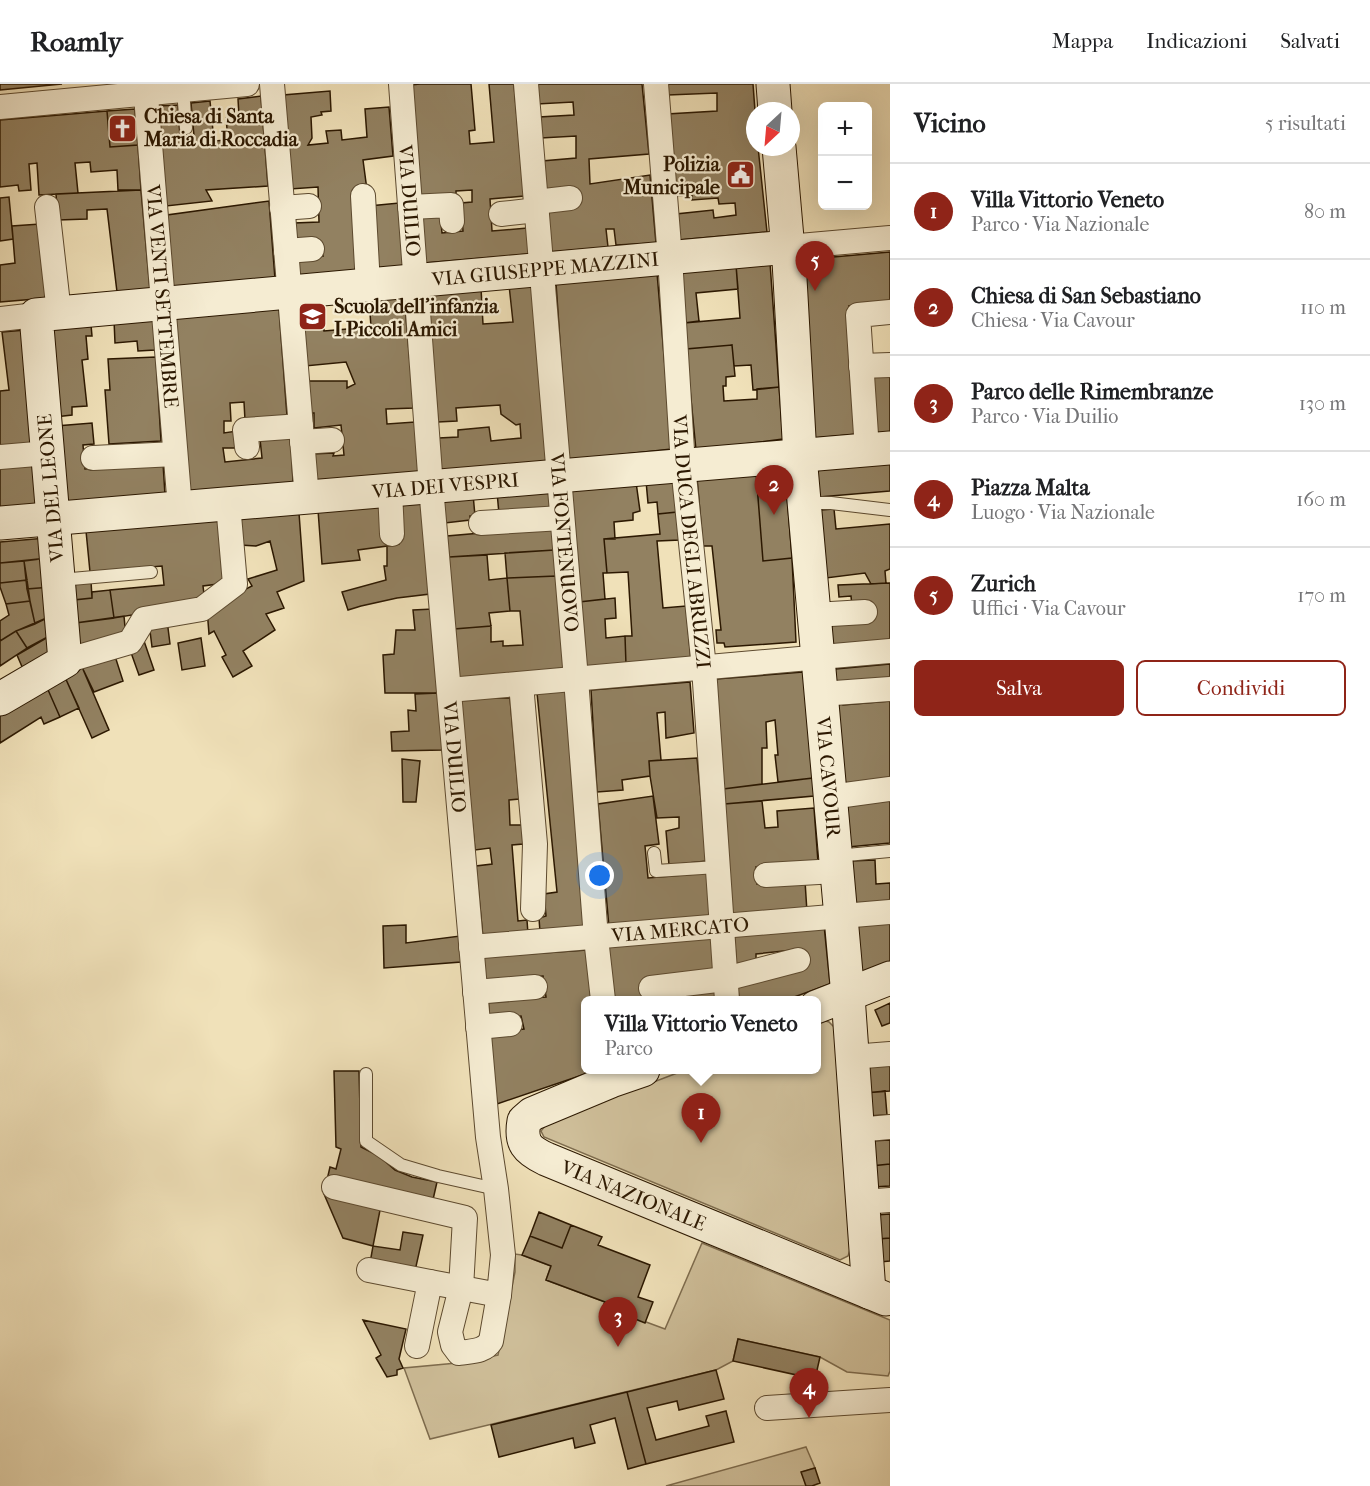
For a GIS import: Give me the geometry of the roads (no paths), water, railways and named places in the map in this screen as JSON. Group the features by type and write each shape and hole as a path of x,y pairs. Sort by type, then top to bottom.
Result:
{"street":[{"path":"0,107 145,89 183,90 247,84"},
{"path":"272,84 307,498"},
{"name":"VIA DUILIO","path":"401,84 431,487 471,947 488,1137 503,1255 491,1341 488,1347 482,1350 459,1353 453,1345 450,1332 461,1288"},
{"name":"VIA FONTENUOVO","path":"526,84 603,996"},
{"name":"VIA DUCA DEGLI ABRUZZI","path":"656,84 683,466 704,668 726,990"},
{"path":"773,84 774,102"},
{"name":"VIA VENTI SETTEMBRE","path":"145,89 180,508"},
{"name":"VIA CAVOUR","path":"778,156 782,252 858,1130 876,1201 879,1285"},
{"path":"363,196 368,285"},
{"path":"501,214 570,198"},
{"path":"410,207 451,205 452,221"},
{"path":"282,208 309,206"},
{"path":"47,207 48,314"},
{"path":"782,252 890,238"},
{"path":"286,251 312,249"},
{"name":"VIA GIUSEPPE MAZZINI","path":"0,319 670,258 782,252"},
{"path":"879,449 861,366 858,315 890,312"},
{"name":"VIA DEL LEONE","path":"48,314 48,453 66,662"},
{"path":"861,366 890,364"},
{"path":"247,447 245,430 301,434 332,440"},
{"name":"VIA DEI VESPRI","path":"0,523 879,449"},
{"path":"0,457 48,453"},
{"path":"93,458 175,454"},
{"path":"390,490 392,534"},
{"path":"0,699 66,662 130,642 144,619 208,605 235,584 228,504"},
{"path":"481,523 562,518"},
{"path":"814,615 865,612"},
{"path":"449,690 890,651"},
{"path":"521,684 535,844 533,909"},
{"path":"820,694 890,689"},
{"path":"830,797 890,789"},
{"path":"766,875 835,863"},
{"name":"VIA MERCATO","path":"471,947 890,912"},
{"path":"651,988 726,990 798,960"},
{"path":"821,1005 890,978"},
{"path":"475,992 535,987"},
{"path":"478,1027 510,1024"},
{"path":"852,1057 890,1054"},
{"path":"488,1137 522,1133 524,1121 532,1114 611,1075"},
{"path":"858,1130 890,1127"},
{"name":"VIA NAZIONALE","path":"522,1133 532,1152 546,1159 879,1285"},
{"path":"334,1187 465,1218 461,1288"},
{"path":"369,1270 499,1295"},
{"path":"417,1346 430,1282"},
{"path":"767,1408 890,1400"}],"lane":[{"path":"183,90 186,128"},
{"path":"804,503 831,503 890,510"},
{"path":"59,580 151,572"},
{"path":"835,863 890,851"},
{"path":"654,853 656,871 717,867"},
{"path":"366,1074 366,1141 401,1165 438,1176 496,1188"}],"place":[{"name":"Chiesa di Santa Maria di Roccadia","path":"123,128"},
{"name":"Polizia Municipale","path":"741,175"},
{"name":"Zurich","path":"815,291"},
{"name":"Scuola dell'infanzia I Piccoli Amici","path":"313,317"},
{"name":"Chiesa di San Sebastiano","path":"774,515"},
{"name":"Villa Vittorio Veneto","path":"701,1143"},
{"name":"Parco delle Rimembranze","path":"618,1347"},
{"name":"Piazza Malta","path":"809,1418"}]}
